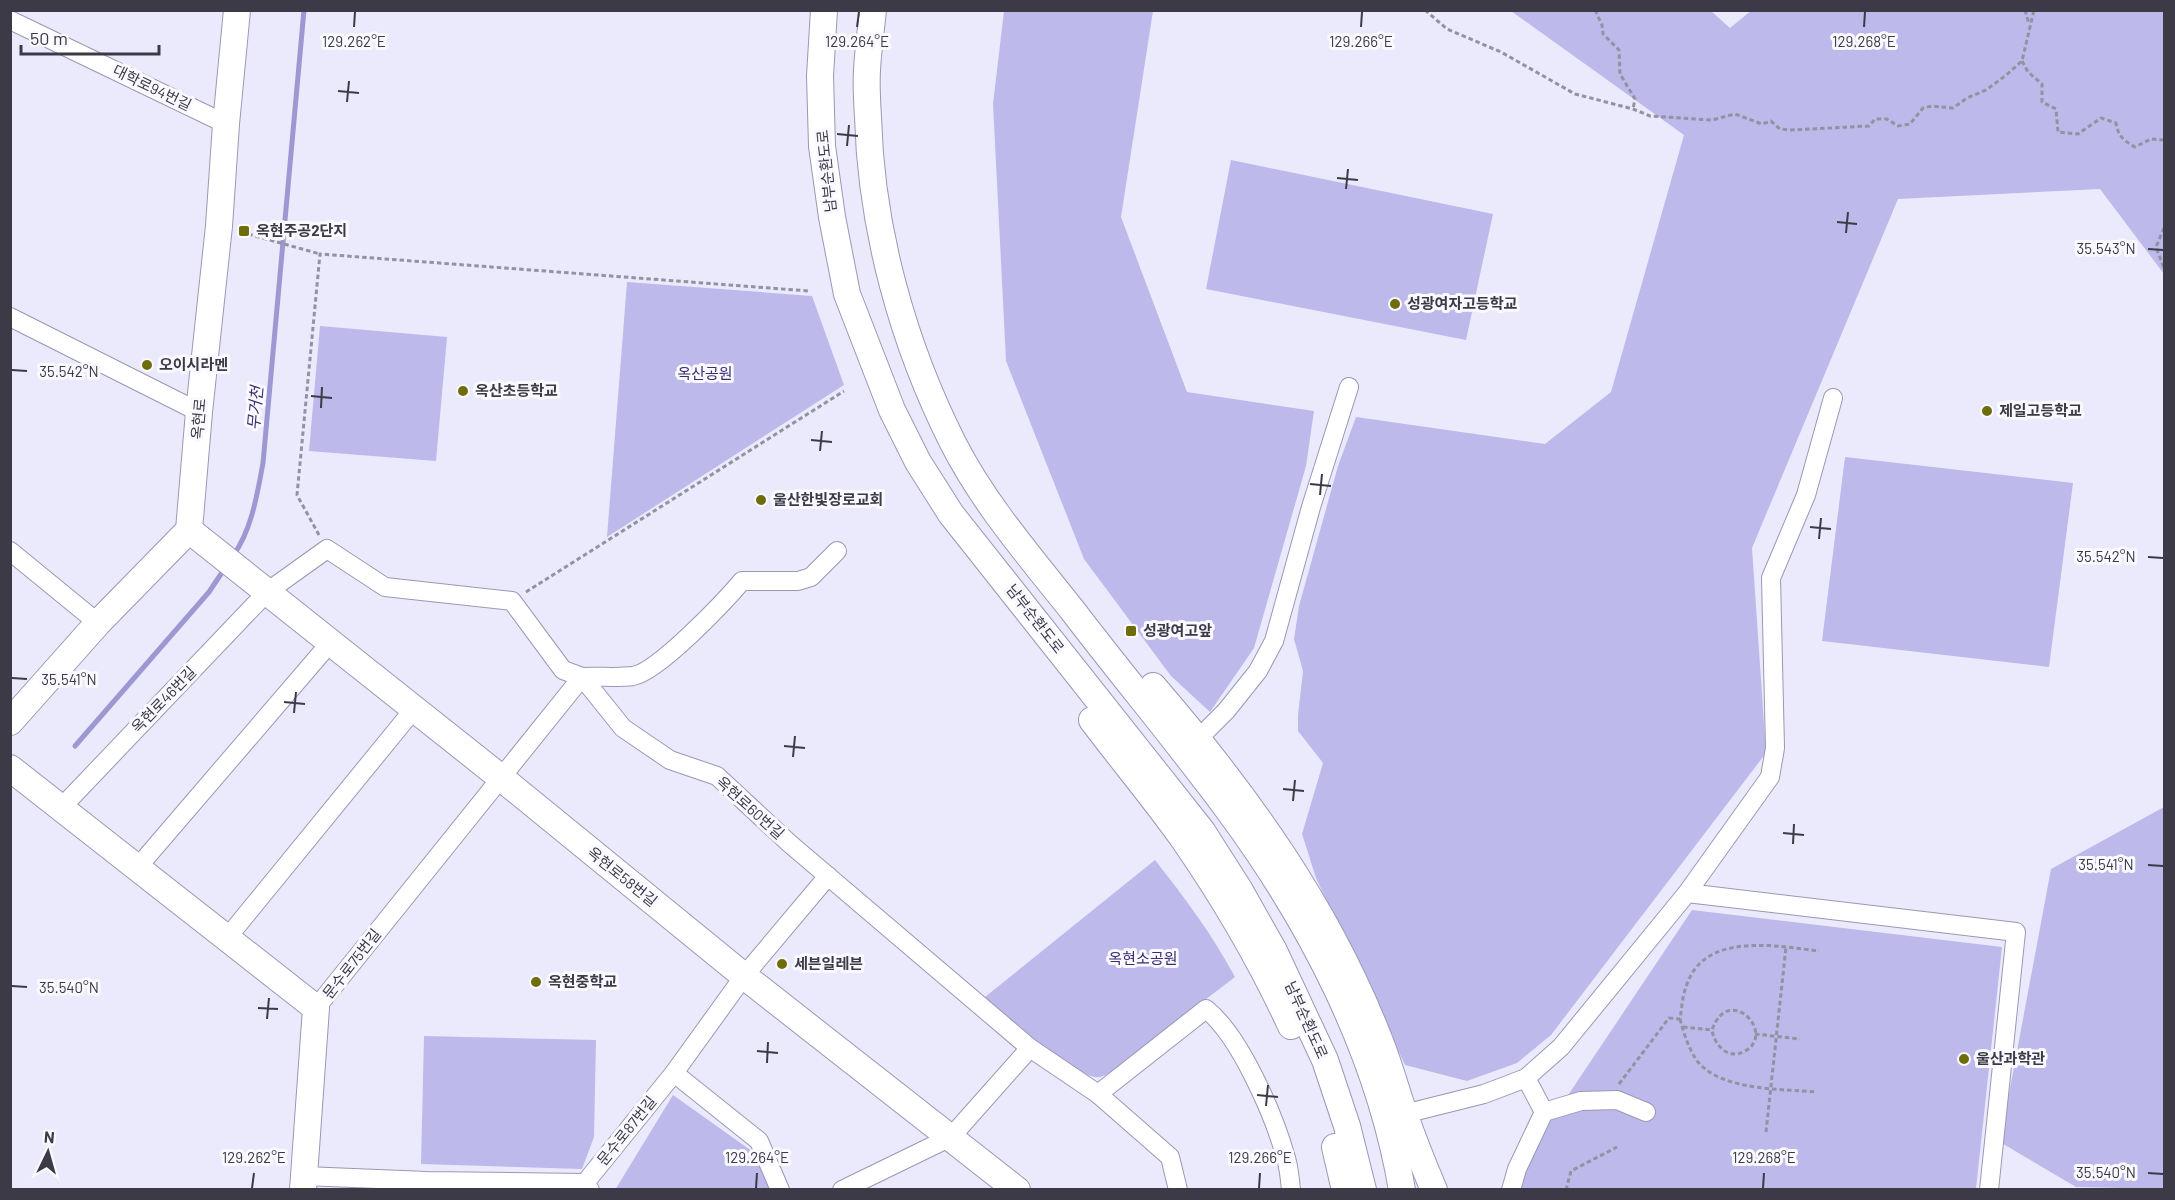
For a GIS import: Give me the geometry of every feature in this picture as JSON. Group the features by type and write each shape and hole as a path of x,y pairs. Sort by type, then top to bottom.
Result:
{"main road":[{"name":"옥현로","path":"189,530 219,226 237,10"},
{"name":"남부순환도로","path":"824,10 820,76 822,146 832,217 847,294 892,410 918,462 951,514 1202,831 1239,889 1274,951 1325,1060 1347,1126 1363,1190"},
{"path":"873,10 866,73 868,140 876,203 894,285 908,335 931,395 954,446 991,503 1229,811 1270,870 1308,936 1362,1048 1385,1116 1402,1190"},
{"path":"954,446 1026,540 1198,739 1245,799 1289,862 1325,925 1381,1044 1404,1114 1434,1190"},
{"path":"918,462 945,515 974,561 1055,672 1183,838 1223,898 1284,1011 1308,1064 1330,1128 1345,1190"},
{"path":"10,722 98,624 189,530"},
{"name":"옥현로58번길","path":"189,530 500,777 744,976 1017,1190"},
{"path":"10,768 316,1008"},
{"name":"문수로75번길","path":"303,1183 316,1008"},
{"path":"1404,1114 1422,1190"}],"street":[{"name":"대학로94번길","path":"13,19 226,124"},
{"path":"10,317 199,411"},
{"path":"1198,739 1226,711 1258,671 1274,641 1349,387"},
{"path":"1404,1114 1484,1094 1526,1078 1561,1047 1687,893 1770,777 1775,748 1771,578 1806,495 1833,398"},
{"path":"267,592 327,549 385,587 512,601"},
{"path":"10,551 98,624"},
{"path":"500,777 582,676 635,676 656,664 710,615 742,581 798,581 811,577 837,551"},
{"name":"옥현로46번길","path":"60,808 267,592"},
{"name":"옥현로60번길","path":"512,601 563,670 582,676 623,728 670,760 717,776 789,843 1030,1048 1098,1094 1170,1157 1178,1190"},
{"path":"137,868 330,643"},
{"path":"226,938 414,709"},
{"name":"문수로75번길","path":"316,1008 500,777"},
{"path":"744,976 828,876"},
{"path":"1687,893 2016,932 1989,1190"},
{"name":"문수로87번길","path":"587,1186 674,1073 744,976"},
{"path":"1098,1094 1206,1009 1214,1015 1233,1040 1262,1095 1286,1159 1291,1190"},
{"path":"842,1190 951,1137 1030,1048"},
{"path":"674,1073 759,1141 780,1190"},
{"path":"1526,1078 1544,1112"},
{"path":"1511,1190 1516,1168 1544,1112 1581,1101 1617,1100 1646,1112"},
{"path":"303,1183 587,1186"}],"path":[{"path":"1425,10 1447,29 1500,52 1575,94 1633,109 1650,116 1713,120 1735,114 1761,124 1771,121 1780,129 1836,129 1869,126 1875,119 1887,119 1898,126 1910,124 1923,108 1932,106 1953,108 1967,98 1986,90 2022,61 2034,10"},
{"path":"1595,10 1602,25 1603,34 1619,50 1620,74 1635,99 1633,109"},
{"path":"2025,10 2029,26"},
{"path":"2022,61 2028,72 2042,84 2042,102 2056,109 2058,132 2078,134 2101,118 2116,123 2117,133 2135,147 2151,139 2164,140"},
{"path":"219,226 320,254 809,291"},
{"path":"2164,228 2156,247 2164,268"},
{"path":"320,254 297,495 327,549"},
{"path":"512,601 844,391"},
{"path":"1817,1092 1741,1084 1709,1071 1692,1053 1680,1019 1686,984 1696,967 1726,948 1768,945 1819,951"},
{"path":"1766,1132 1786,947"},
{"path":"1742,1012 1750,1016 1755,1026 1753,1044 1747,1051 1730,1053 1717,1045 1712,1030 1715,1021 1722,1013 1742,1012"},
{"path":"1617,1100 1619,1084 1669,1018 1680,1019"},
{"path":"1683,1027 1712,1030"},
{"path":"1755,1034 1800,1039"},
{"path":"1566,1190 1570,1170 1617,1148"}],"green space":[{"path":"1752,10 2164,11 2164,274 2100,189 1898,199 1752,548 1766,753 1551,1035 1517,1063 1467,1081 1405,1065 1316,878 1302,834 1323,763 1298,731 1303,671 1294,639 1299,606 1338,466 1356,417 1545,444 1611,392 1684,135 1511,11 1711,11 1730,28"},
{"path":"1004,11 1153,11 1121,217 1187,392 1314,411 1306,466 1254,648 1210,712 1171,676 1084,559 1006,361 993,104"},
{"path":"1231,160 1493,214 1466,340 1206,289"},
{"name":"옥산공원","path":"627,282 812,296 844,385 607,537"},
{"path":"320,326 447,337 436,461 309,451"},
{"path":"1845,457 2073,483 2049,667 1822,641"},
{"path":"2164,807 2164,1189 2076,1187 2000,1142 2051,869"},
{"name":"옥현소공원","path":"1155,860 1198,917 1235,977 1108,1074 1095,1077 1071,1066 1055,1055 985,997"},
{"path":"1692,910 2002,947 1976,1189 1518,1190 1538,1140"},
{"path":"424,1036 596,1040 594,1137 582,1169 421,1164"},
{"path":"673,1095 756,1154 771,1190 615,1190"}],"waterway":[{"name":"무거천","path":"233,556 249,523 263,463 304,10"},
{"name":"무거천","path":"75,746 209,592 225,568"}],"place":[{"name":"옥현주공2단지","path":"244,231"},
{"name":"성광여자고등학교","path":"1395,304"},
{"name":"오이시라멘","path":"147,365"},
{"name":"옥산초등학교","path":"463,391"},
{"name":"제일고등학교","path":"1987,411"},
{"name":"울산한빛장로교회","path":"761,500"},
{"name":"성광여고앞","path":"1131,631"},
{"name":"세븐일레븐","path":"782,964"},
{"name":"옥현중학교","path":"536,982"},
{"name":"울산과학관","path":"1964,1059"}]}
